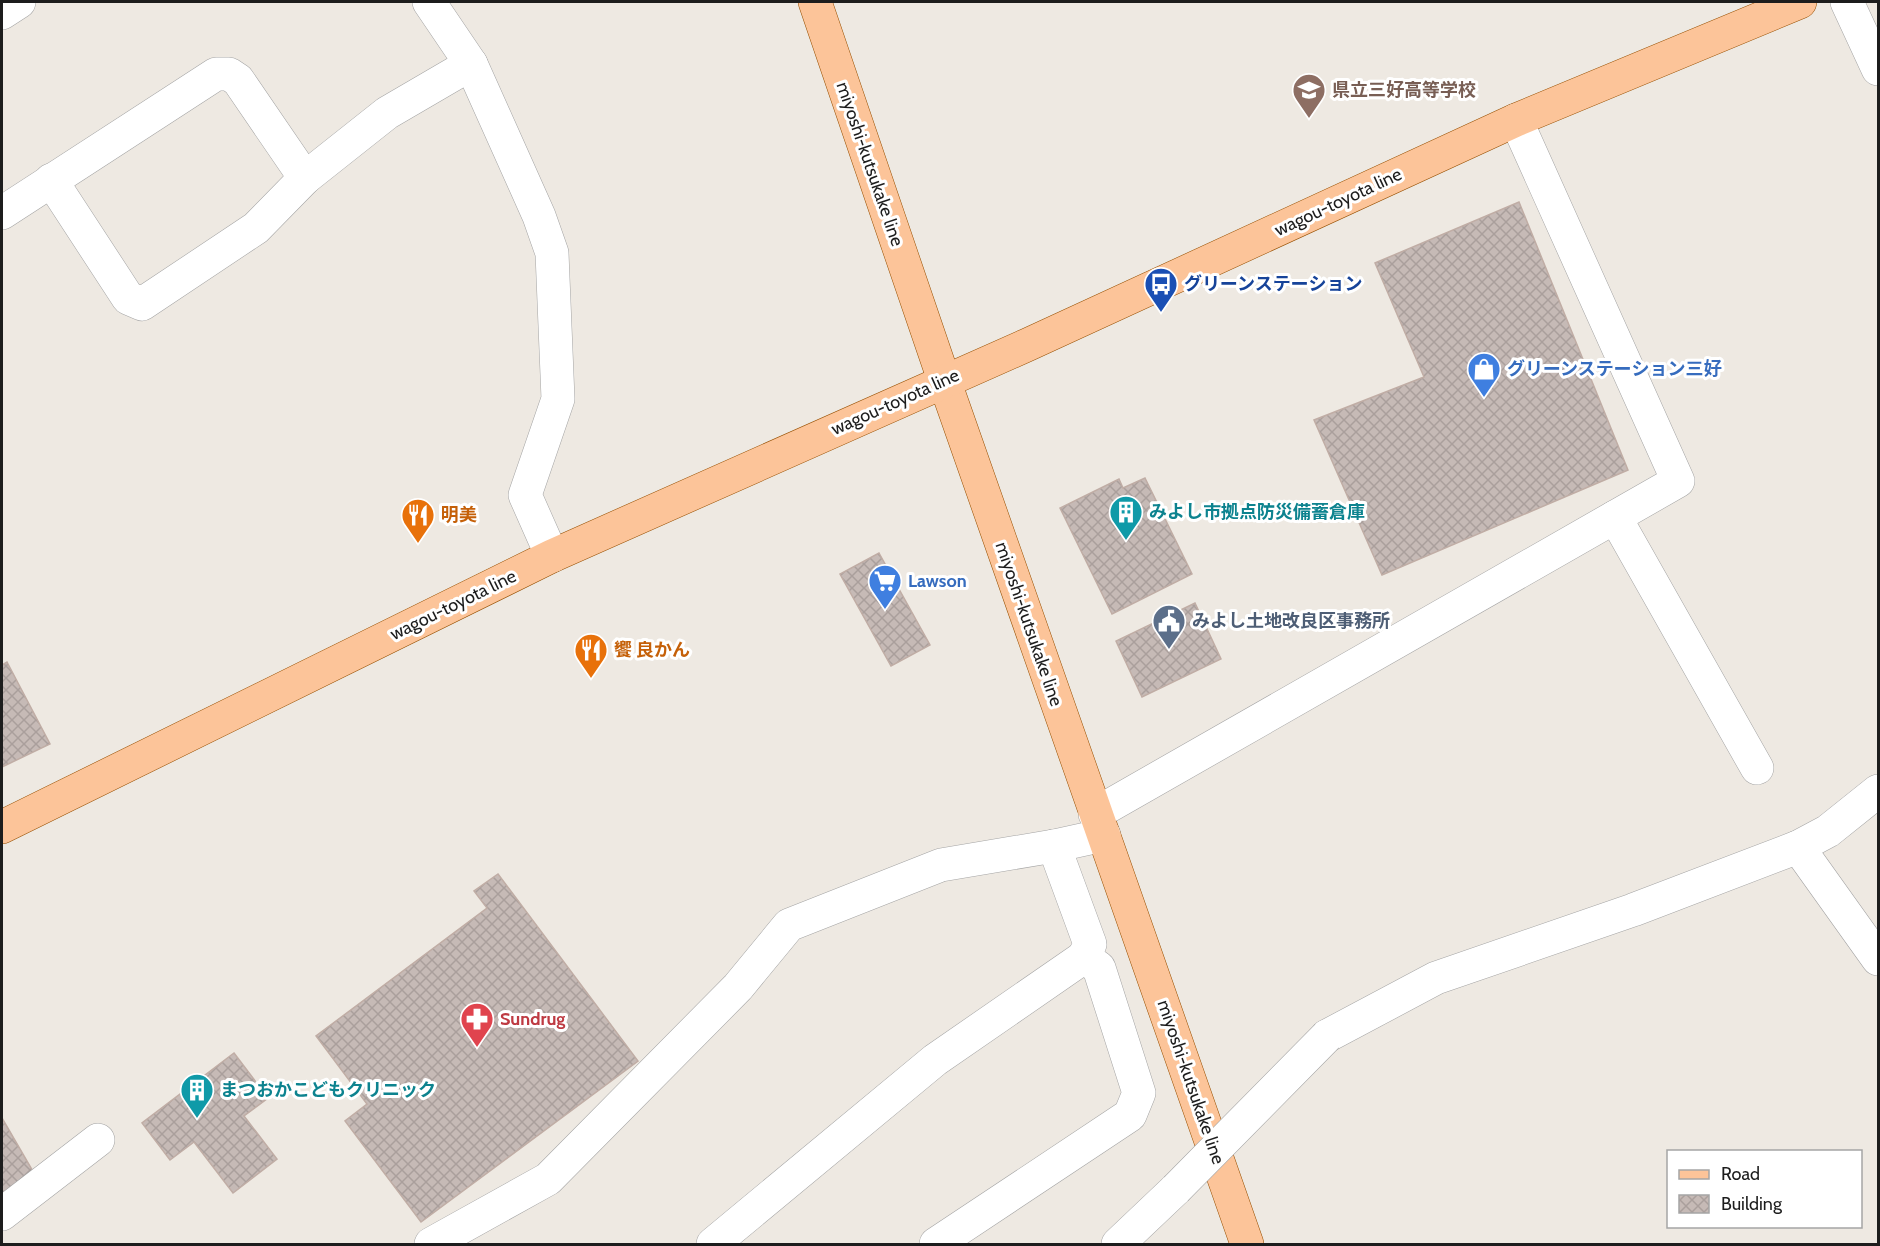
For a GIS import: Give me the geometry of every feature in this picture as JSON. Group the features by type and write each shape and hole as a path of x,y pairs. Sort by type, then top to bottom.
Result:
{"main road":[{"name":"miyoshi-kutsukake line","path":"815,2 944,380 1248,1245"},
{"name":"wagou-toyota line","path":"2,827 552,556 1027,345 1516,120 1800,2"}],"street":[{"path":"2,14 19,2"},
{"path":"429,2 471,64 539,216 552,253 558,399 525,495 552,556"},
{"path":"1847,2 1878,69"},
{"path":"51,180 128,298 142,304 256,228 305,178 387,113 471,64"},
{"path":"2,213 216,74 229,74 238,80 305,178"},
{"path":"431,1245 548,1179 738,987 789,925 941,866 1054,846 1100,824 1678,481 1516,120"},
{"path":"1615,517 1757,768"},
{"path":"1118,1245 1327,1036 1436,978 1633,910 1798,847 1828,831 1878,791"},
{"path":"712,1245 936,1060 1084,957 1090,944 1054,846"},
{"path":"1798,847 1878,959"},
{"path":"936,1245 1130,1115 1139,1093 1100,968 1084,957"},
{"path":"2,1214 98,1140"}],"building":[{"name":"グリーンステーション三好","path":"1519,202 1628,470 1382,575 1314,420 1424,377 1375,263"},
{"name":"みよし市拠点防災備蓄倉庫","path":"1145,478 1192,574 1112,614 1060,508 1119,479 1123,488"},
{"name":"Lawson","path":"879,553 930,645 891,666 840,574"},
{"name":"みよし土地改良区事務所","path":"1195,603 1221,659 1142,697 1116,641"},
{"path":"7,662 50,744 2,767 2,665"},
{"name":"Sundrug","path":"498,874 638,1061 421,1222 345,1121 367,1104 316,1036 487,908 474,891"},
{"name":"まつおかこどもクリニック","path":"234,1053 268,1098 244,1116 277,1159 233,1193 194,1142 170,1160 142,1123"},
{"path":"2,1118 34,1173 2,1199"}],"place":[{"name":"県立三好高等学校","path":"1309,119"},
{"name":"グリーンステーション","path":"1161,313"},
{"name":"グリーンステーション三好","path":"1484,398"},
{"name":"みよし市拠点防災備蓄倉庫","path":"1126,541"},
{"name":"明美","path":"418,544"},
{"name":"Lawson","path":"885,610"},
{"name":"みよし土地改良区事務所","path":"1169,650"},
{"name":"饗 良かん","path":"591,679"},
{"name":"Sundrug","path":"477,1048"},
{"name":"まつおかこどもクリニック","path":"197,1119"}]}
